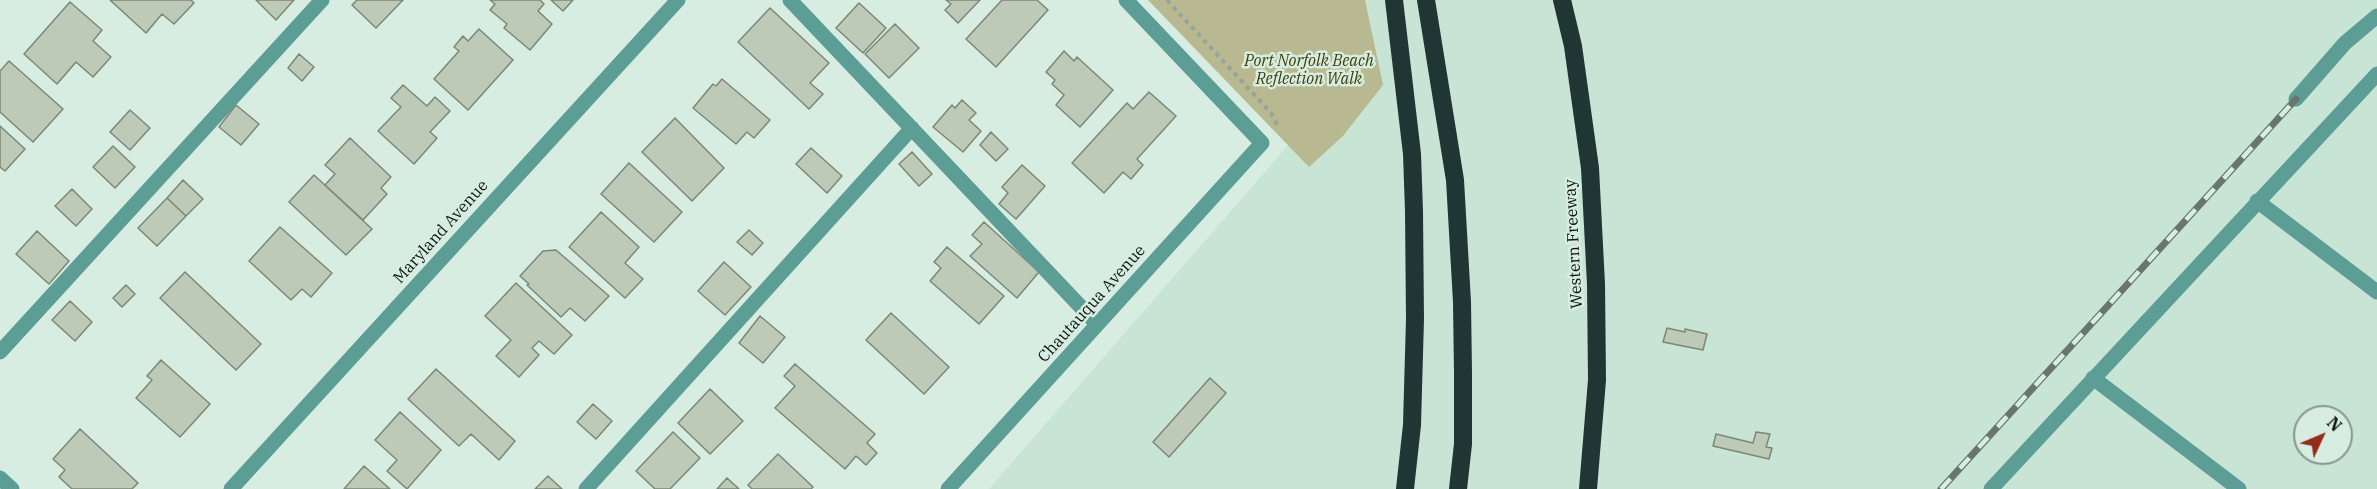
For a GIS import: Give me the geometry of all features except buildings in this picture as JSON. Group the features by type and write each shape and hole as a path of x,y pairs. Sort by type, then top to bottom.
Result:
{"highway":[{"path":"1394,0 1412,154 1414,211 1415,319 1412,425 1405,489"},
{"path":"1426,0 1455,180 1462,302 1463,373 1463,444 1458,489"},
{"name":"Western Freeway","path":"1562,0 1573,46 1590,168 1596,284 1597,380 1588,489"}],"street":[{"path":"0,352 322,0"},
{"name":"Maryland Avenue","path":"231,489 678,0"},
{"path":"790,0 1097,324"},
{"path":"1126,0 1262,143"},
{"path":"2296,99 2345,43 2377,16"},
{"path":"1991,489 2377,74"},
{"path":"586,489 912,128"},
{"name":"Chautauqua Avenue","path":"948,489 1262,143"},
{"path":"2258,201 2377,292"},
{"path":"2093,378 2239,489"},
{"path":"0,478 12,489"}],"path":[{"path":"1167,0 1277,120 1278,126 1262,143"}],"shaded area":[{"path":"1328,0 2377,0 2377,489 989,489 1304,127"}],"green space":[{"name":"Port Norfolk Beach Reflection Walk","path":"1148,0 1365,0 1383,85 1343,136 1309,167"}],"railway":[{"path":"1941,489 2296,99"}]}
